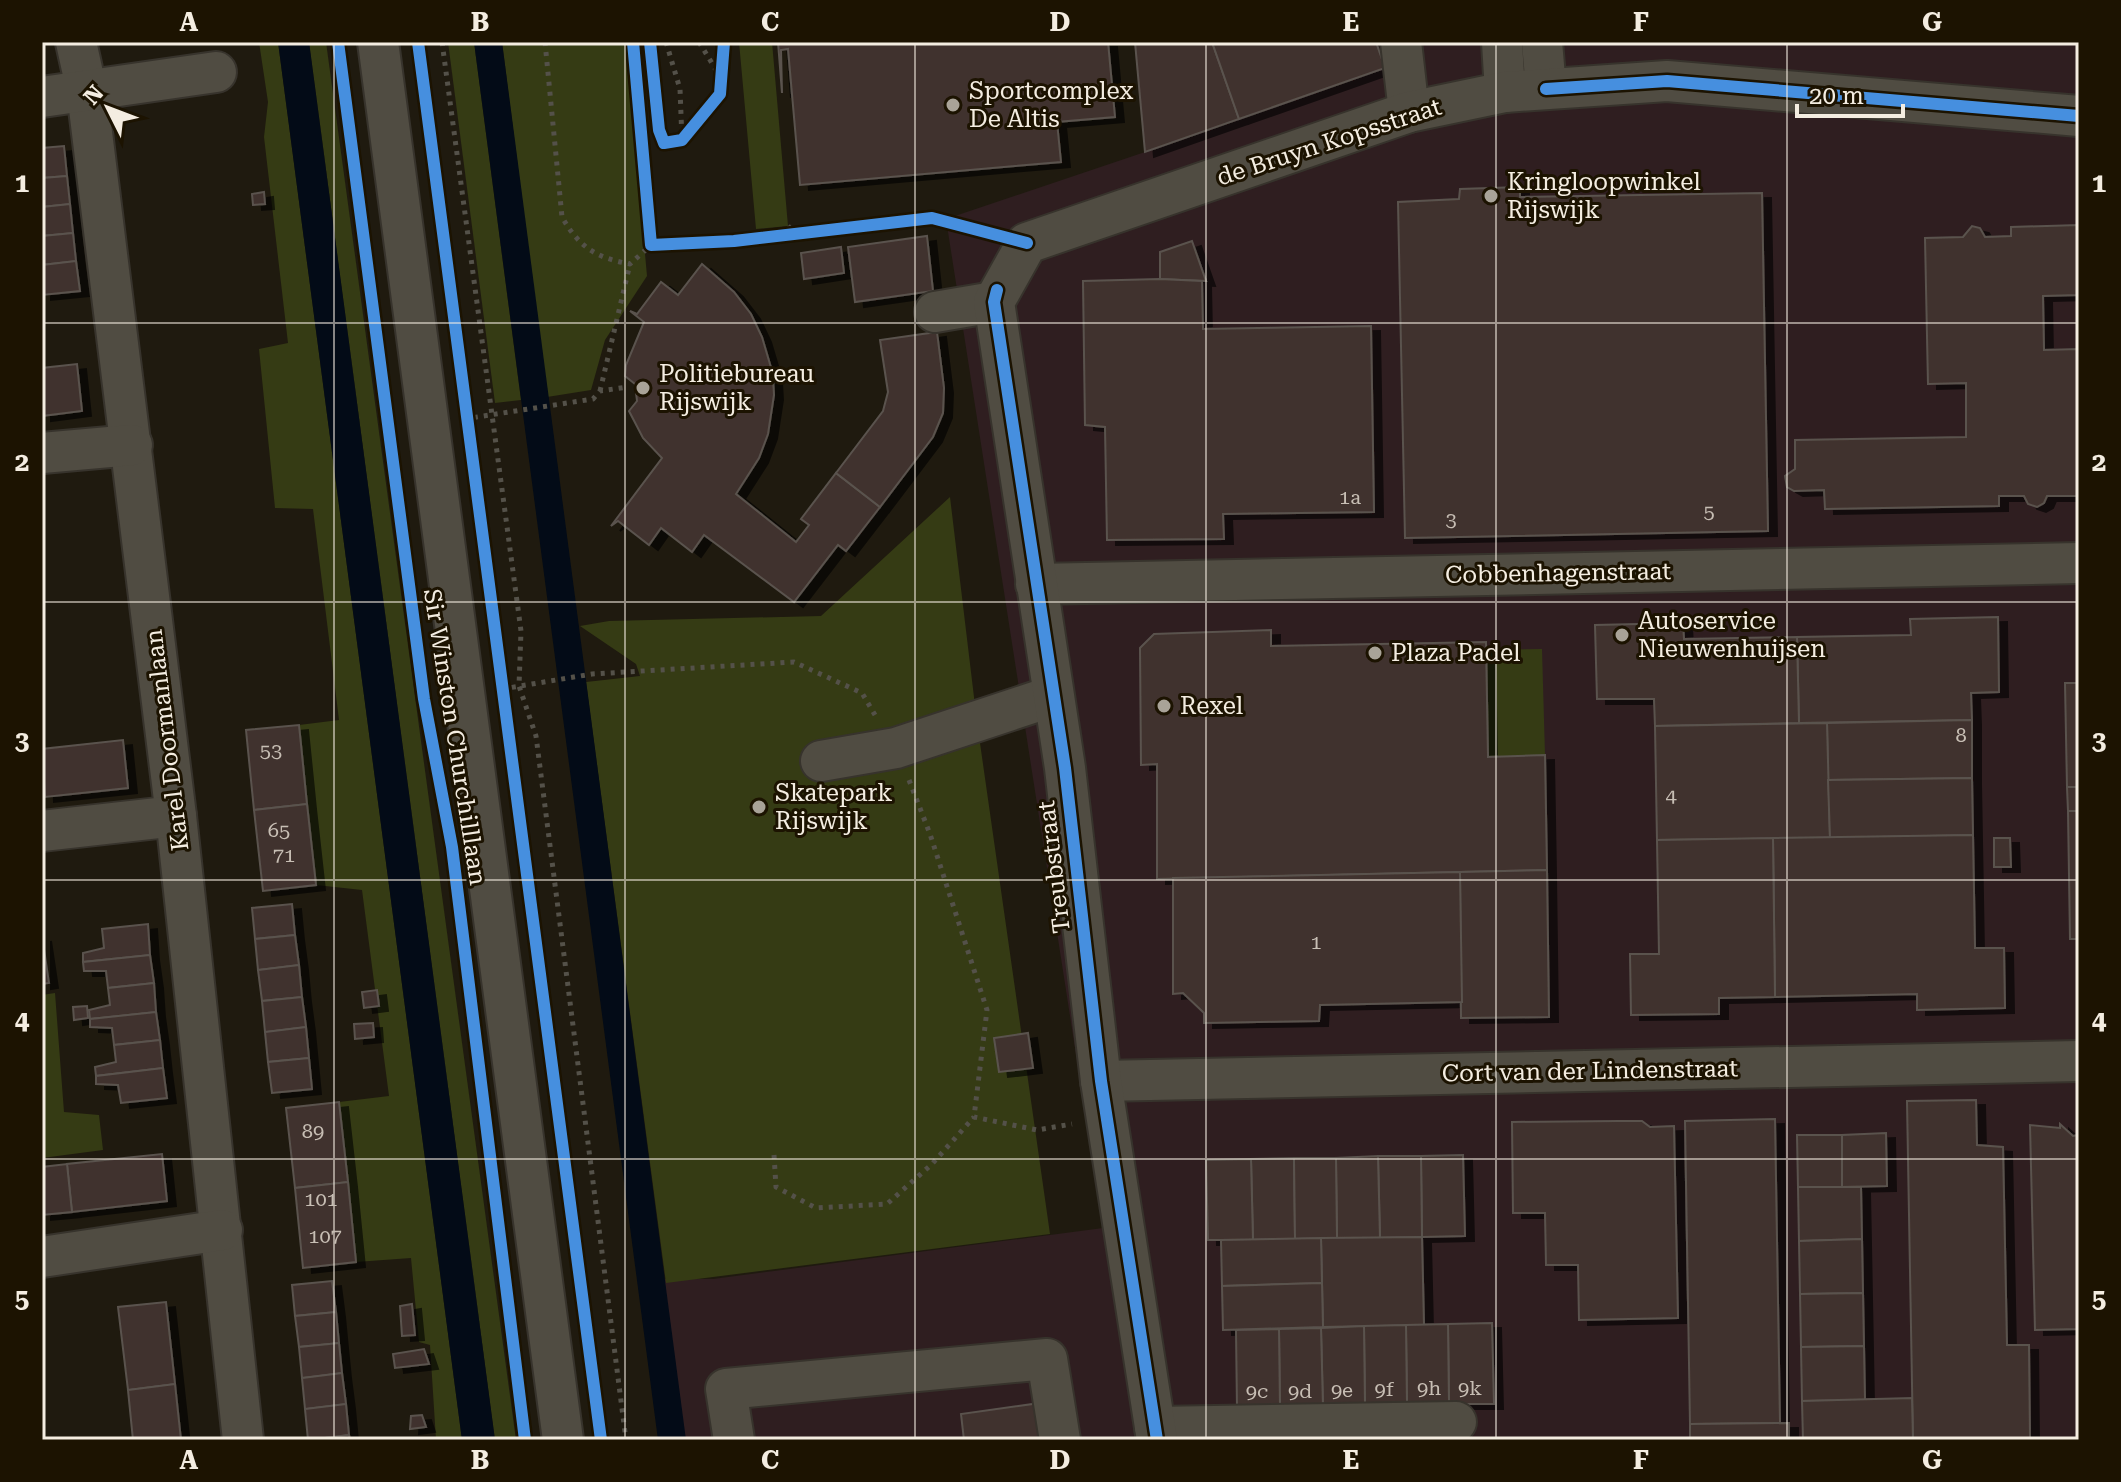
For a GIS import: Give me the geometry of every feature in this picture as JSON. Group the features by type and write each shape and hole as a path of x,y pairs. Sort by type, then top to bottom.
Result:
{"street":[{"name":"Karel Doormanlaan","path":"76,42 87,92 132,445 176,816 243,1440"},
{"name":"Sir Winston Churchilllaan","path":"378,42 483,691 563,1440"},
{"path":"1401,42 1409,112"},
{"path":"1502,42 1505,92"},
{"path":"1542,42 1546,89"},
{"path":"42,97 216,72"},
{"name":"de Bruyn Kopsstraat","path":"996,296 1026,227 1409,112 1505,92 1667,81 2079,116"},
{"path":"935,312 996,296"},
{"name":"Treubstraat","path":"996,296 1065,768 1104,1099 1156,1434"},
{"path":"42,453 132,445"},
{"name":"Cobbenhagenstraat","path":"1036,584 2079,563"},
{"path":"821,761 896,748 1053,696"},
{"path":"42,831 176,816"},
{"name":"Cort van der Lindenstraat","path":"1104,1099 2079,1061"},
{"path":"42,1257 222,1230"},
{"path":"734,1440 726,1389 1047,1359 1060,1440"},
{"path":"1156,1434 1456,1422"}],"path":[{"path":"442,42 521,631 519,686 536,736 626,1440"},
{"path":"545,42 562,217 576,241 608,260 630,264"},
{"path":"666,42 680,89 682,140"},
{"path":"699,42 721,78"},
{"path":"720,94 723,54"},
{"path":"664,143 682,140 691,128"},
{"path":"788,232 810,232"},
{"path":"513,411 593,399 600,391 630,264 651,239 665,244"},
{"path":"600,391 627,387"},
{"path":"465,403 469,434"},
{"path":"483,691 592,674 794,662 862,693 896,748 930,834 987,1010 974,1117 932,1164 887,1204 816,1208 776,1187 774,1155"},
{"path":"483,691 500,674"},
{"path":"483,691 504,704"},
{"path":"974,1117 1037,1130 1104,1099"}],"shaded area":[{"path":"278,42 309,42 495,1440 462,1440"},
{"path":"474,42 502,42 686,1440 658,1440"},
{"path":"1134,42 2079,42 2079,1440 675,1440 654,1279 713,1279 1103,1228 946,219 1145,152"}],"green space":[{"path":"259,42 278,42 462,1440 436,1440 430,1345 419,1342 411,1258 356,1262 339,1102 389,1096 362,890 316,885 299,725 339,720 313,509 275,508 259,349 288,343 264,137 268,102"},
{"path":"309,42 326,42 516,1440 495,1440"},
{"path":"448,42 474,42 521,400 495,403"},
{"path":"502,42 626,42 647,276 605,340 591,390 547,397"},
{"path":"739,42 772,42 788,226 756,229"},
{"path":"950,497 977,722 1050,1234 666,1283 586,682 640,676 636,664 580,626 609,621 821,616"},
{"path":"1542,649 1545,755 1488,757 1486,650"},
{"path":"55,993 64,1112 99,1115 103,1150 42,1158 42,995"}],"building":[{"name":"Sportcomplex De Altis","path":"778,42 1108,42 1115,117 1057,122 1061,162 800,185 788,49 781,50 782,93"},
{"path":"1135,42 1212,42 1239,119 1145,152"},
{"path":"1212,42 1376,42 1385,68 1239,119"},
{"path":"64,146 67,176 42,178 42,148"},
{"path":"67,176 70,204 42,207 42,178"},
{"path":"1520,187 1520,197 1762,193 1768,531 1405,538 1398,202 1459,199 1460,189"},
{"path":"264,192 265,204 253,205 252,194"},
{"path":"70,204 73,233 42,236 42,207"},
{"path":"2079,225 2079,295 2043,296 2044,350 2079,349 2079,496 2047,496 2044,503 2037,507 2028,504 2024,496 1999,496 1999,506 1825,509 1824,490 1794,491 1787,487 1785,476 1795,469 1795,440 1966,437 1966,383 1928,384 1925,238 1963,237 1972,226 1980,228 1985,237 2011,236 2011,227"},
{"path":"73,233 76,261 42,265 42,236"},
{"path":"927,236 933,291 855,302 848,247"},
{"path":"1192,241 1206,281 1160,279 1160,252"},
{"path":"841,247 844,273 804,279 801,253"},
{"path":"76,261 80,291 42,295 42,265"},
{"path":"702,264 734,292 751,314 772,371 767,372 768,379 773,378 774,395 768,434 759,458 736,494 796,542 809,525 801,519 836,473 880,507 846,551 838,545 794,602 704,535 692,552 661,528 649,545 618,521 611,526 662,458 643,438 629,411 637,401 635,384 625,376 626,365 644,322 630,311 637,314 661,282 678,295"},
{"path":"1083,281 1202,281 1203,329 1371,326 1374,512 1223,514 1224,539 1107,540 1105,427 1085,425"},
{"path":"937,332 944,388 943,413 933,437 880,507 836,473 883,411 888,392 880,340"},
{"path":"77,364 82,411 42,416 42,368"},
{"path":"1998,617 1999,692 1971,693 1972,720 1799,723 1797,637 1911,635 1910,619"},
{"path":"1683,623 1684,639 1797,637 1799,723 1655,726 1654,699 1597,699 1595,625"},
{"path":"1271,630 1271,646 1486,642 1488,757 1545,755 1547,870 1157,879 1157,764 1141,765 1140,648 1154,634"},
{"path":"2065,683 2079,683 2079,787 2067,787"},
{"path":"1972,720 1972,778 1828,780 1827,723"},
{"path":"1827,723 1830,838 1657,840 1655,726"},
{"path":"299,725 307,804 254,810 246,730"},
{"path":"123,740 128,788 45,797 42,749"},
{"path":"1972,778 1973,835 1830,838 1828,780"},
{"path":"2067,787 2079,787 2079,811 2068,811"},
{"path":"307,804 316,885 263,891 254,810"},
{"path":"2068,811 2079,811 2079,939 2070,939"},
{"path":"1973,835 1975,948 2004,948 2005,1008 1917,1010 1917,994 1775,997 1773,838"},
{"path":"1773,838 1775,997 1719,998 1719,1014 1631,1015 1630,954 1659,954 1657,840"},
{"path":"1994,838 2010,838 2011,867 1994,867"},
{"path":"1547,870 1549,1017 1461,1018 1460,872"},
{"path":"1460,872 1462,1002 1320,1005 1319,1021 1204,1023 1204,1013 1183,993 1173,994 1173,878"},
{"path":"292,904 295,935 255,939 252,908"},
{"path":"148,924 150,955 83,962 83,953 104,948 102,929"},
{"path":"295,935 299,965 258,970 255,939"},
{"path":"42,936 49,983 42,984"},
{"path":"150,955 154,983 108,988 106,971 84,971 83,962"},
{"path":"299,965 302,997 262,1001 258,970"},
{"path":"154,983 156,1012 90,1019 89,1010 110,1005 108,988"},
{"path":"377,990 379,1006 364,1008 362,992"},
{"path":"302,997 306,1027 265,1032 262,1001"},
{"path":"87,1006 88,1018 74,1020 73,1007"},
{"path":"156,1012 160,1040 114,1045 112,1028 90,1027 90,1019"},
{"path":"373,1023 374,1037 355,1039 354,1024"},
{"path":"306,1027 309,1058 268,1062 265,1032"},
{"path":"1028,1033 1033,1068 999,1072 994,1038"},
{"path":"160,1040 163,1068 96,1076 95,1067 116,1062 114,1045"},
{"path":"309,1058 312,1089 272,1093 268,1062"},
{"path":"163,1068 167,1098 121,1103 118,1085 96,1084 96,1076"},
{"path":"1976,1100 1977,1145 2003,1147 2007,1345 2029,1345 2030,1438 1913,1440 1907,1101"},
{"path":"339,1102 348,1182 295,1188 286,1108"},
{"path":"1775,1119 1780,1423 1690,1424 1685,1121"},
{"path":"1642,1121 1650,1127 1674,1126 1678,1318 1579,1320 1578,1265 1546,1265 1545,1213 1513,1213 1512,1122"},
{"path":"2060,1124 2073,1136 2079,1135 2079,1329 2035,1330 2030,1125 2060,1128"},
{"path":"1886,1133 1887,1186 1842,1187 1842,1135"},
{"path":"1797,1135 1842,1135 1842,1187 1798,1187"},
{"path":"162,1154 167,1201 72,1212 67,1164"},
{"path":"1463,1155 1465,1236 1422,1237 1421,1156"},
{"path":"1378,1156 1421,1156 1422,1237 1380,1238"},
{"path":"1378,1156 1380,1238 1337,1238 1336,1158"},
{"path":"1294,1158 1295,1239 1253,1240 1251,1159"},
{"path":"1294,1158 1336,1158 1337,1238 1295,1239"},
{"path":"1251,1159 1253,1240 1208,1240 1206,1160"},
{"path":"67,1164 72,1212 42,1215 42,1167"},
{"path":"348,1182 356,1262 303,1268 295,1188"},
{"path":"1798,1187 1861,1187 1862,1239 1799,1241"},
{"path":"1422,1237 1424,1325 1323,1327 1321,1238"},
{"path":"1321,1238 1322,1283 1222,1286 1221,1240"},
{"path":"1862,1239 1863,1293 1800,1294 1799,1241"},
{"path":"332,1281 336,1312 295,1316 292,1285"},
{"path":"1322,1283 1323,1327 1223,1330 1222,1286"},
{"path":"1863,1293 1864,1346 1801,1347 1800,1294"},
{"path":"166,1302 175,1384 128,1390 118,1307"},
{"path":"412,1304 415,1335 402,1336 400,1306"},
{"path":"336,1312 339,1343 299,1347 295,1316"},
{"path":"1492,1323 1494,1404 1449,1404 1448,1324"},
{"path":"1448,1324 1449,1404 1407,1405 1406,1325"},
{"path":"1406,1325 1407,1405 1365,1406 1364,1326"},
{"path":"1364,1326 1365,1406 1323,1407 1321,1328"},
{"path":"1321,1328 1323,1407 1280,1408 1279,1329"},
{"path":"1279,1329 1280,1408 1237,1408 1236,1330"},
{"path":"339,1343 342,1373 302,1378 299,1347"},
{"path":"1864,1346 1865,1400 1802,1401 1801,1347"},
{"path":"424,1349 429,1364 395,1368 393,1354"},
{"path":"342,1373 346,1404 305,1409 302,1378"},
{"path":"175,1384 181,1440 133,1440 128,1390"},
{"path":"1912,1398 1913,1440 1803,1440 1802,1401"},
{"path":"1040,1403 1045,1440 964,1440 961,1414"},
{"path":"346,1404 349,1435 308,1440 305,1409"},
{"path":"422,1415 426,1427 410,1429 411,1416"},
{"path":"1789,1423 1789,1440 1690,1440 1690,1424"},
{"path":"349,1435 350,1440 308,1440"}],"cycle path":[{"path":"338,42 424,699 452,847 525,1440"},
{"path":"418,42 601,1440"},
{"path":"633,42 651,245 734,241 932,218 1027,243"},
{"path":"650,42 659,130 664,143 682,140 720,94 724,42"},
{"path":"1546,89 1667,81 2079,116"},
{"path":"997,290 994,302 1065,768 1101,1081 1157,1440"}],"place":[{"name":"Sportcomplex De Altis","path":"953,105"},
{"name":"Kringloopwinkel Rijswijk","path":"1491,196"},
{"name":"Politiebureau Rijswijk","path":"643,388"},
{"name":"Autoservice Nieuwenhuijsen","path":"1622,635"},
{"name":"Plaza Padel","path":"1375,653"},
{"name":"Rexel","path":"1164,706"},
{"name":"Skatepark Rijswijk","path":"759,807"}]}
